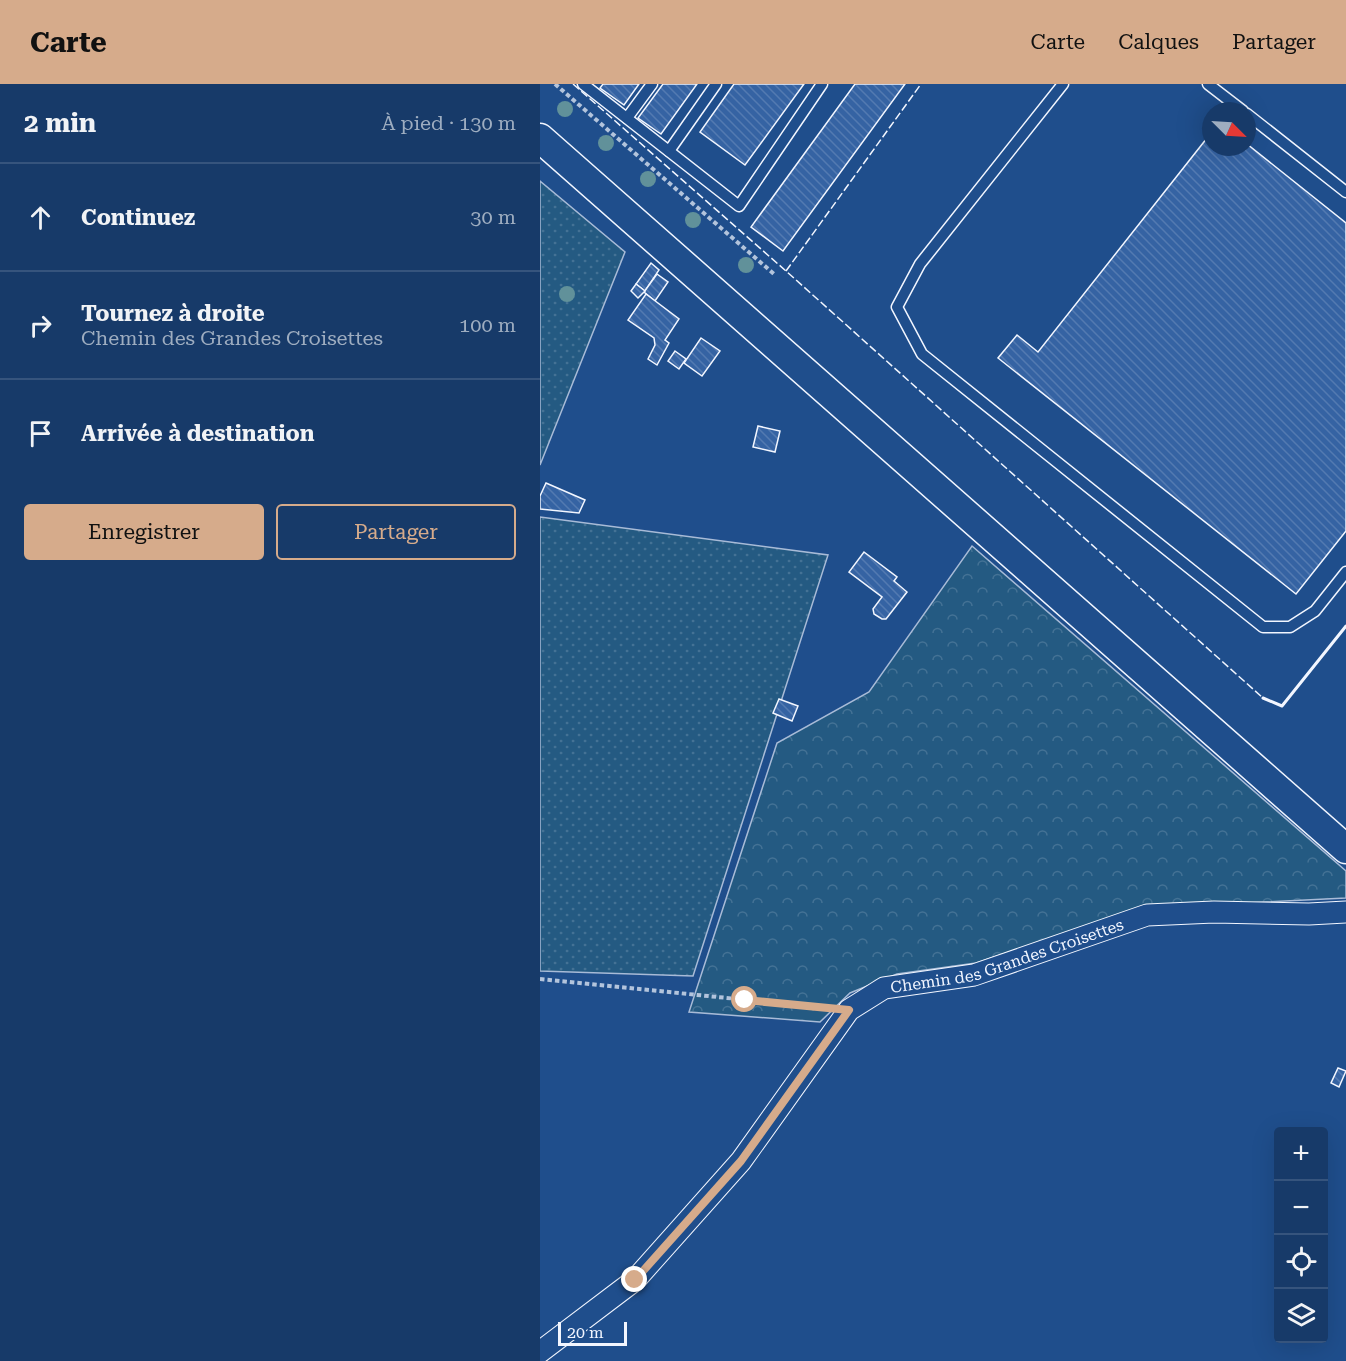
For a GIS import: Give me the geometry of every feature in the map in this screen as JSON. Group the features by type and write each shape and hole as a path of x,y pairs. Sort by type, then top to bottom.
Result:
{"main road":[{"path":"540,138 1345,847"}],"street":[{"name":"Chemin des Grandes Croisettes","path":"540,1352 635,1280 741,1161 849,1010 884,988 974,975 1147,915 1214,912 1309,914 1346,912"}],"lane":[{"path":"627,118 652,84"},
{"path":"669,151 716,84"},
{"path":"590,86 739,206 822,84"},
{"path":"1063,84 920,264 897,307 922,354 1263,627 1290,627 1315,611 1346,572"},
{"path":"1208,84 1231,102"},
{"path":"1256,121 1346,192"}],"path":[{"path":"555,84 774,274"},
{"path":"540,979 849,1010"}],"green space":[{"path":"540,181 625,252 540,465"},
{"path":"540,517 828,555 693,976 540,971"},
{"path":"972,546 1346,871 1346,898 1142,908 976,963 897,974 850,993 820,1022 689,1012 777,743 869,692"}],"building":[{"path":"603,84 639,84 624,105 600,88"},
{"path":"663,84 697,84 661,134 638,118"},
{"path":"734,84 804,84 745,165 700,132"},
{"path":"855,84 905,84 783,251 751,227"},
{"path":"1202,144 1202,156 1256,156 1256,151 1346,223 1346,531 1296,594 998,358 1017,335 1038,352"},
{"path":"651,263 659,270 645,291 636,284"},
{"path":"657,274 668,282 655,301 644,292"},
{"path":"636,284 645,291 638,298 631,291"},
{"path":"646,294 679,319 665,340 669,343 657,365 648,359 655,345 654,338 628,320"},
{"path":"701,338 720,351 702,376 684,363"},
{"path":"675,351 686,359 679,369 668,361"},
{"path":"758,426 780,431 775,452 753,447"},
{"path":"546,483 585,500 579,513 540,509 540,496"},
{"path":"864,552 897,577 894,581 907,592 886,619 874,614 873,609 882,597 849,572"},
{"path":"779,699 798,706 792,721 773,713"},
{"path":"1338,1068 1346,1071 1339,1087 1331,1083"}],"fence":[{"path":"573,84 786,271 1263,698"},
{"path":"786,271 921,84"}],"wall":[{"path":"1263,698 1282,706 1346,626"}],"route":[{"path":"635,1280 741,1161 849,1010 745,1000"}]}
